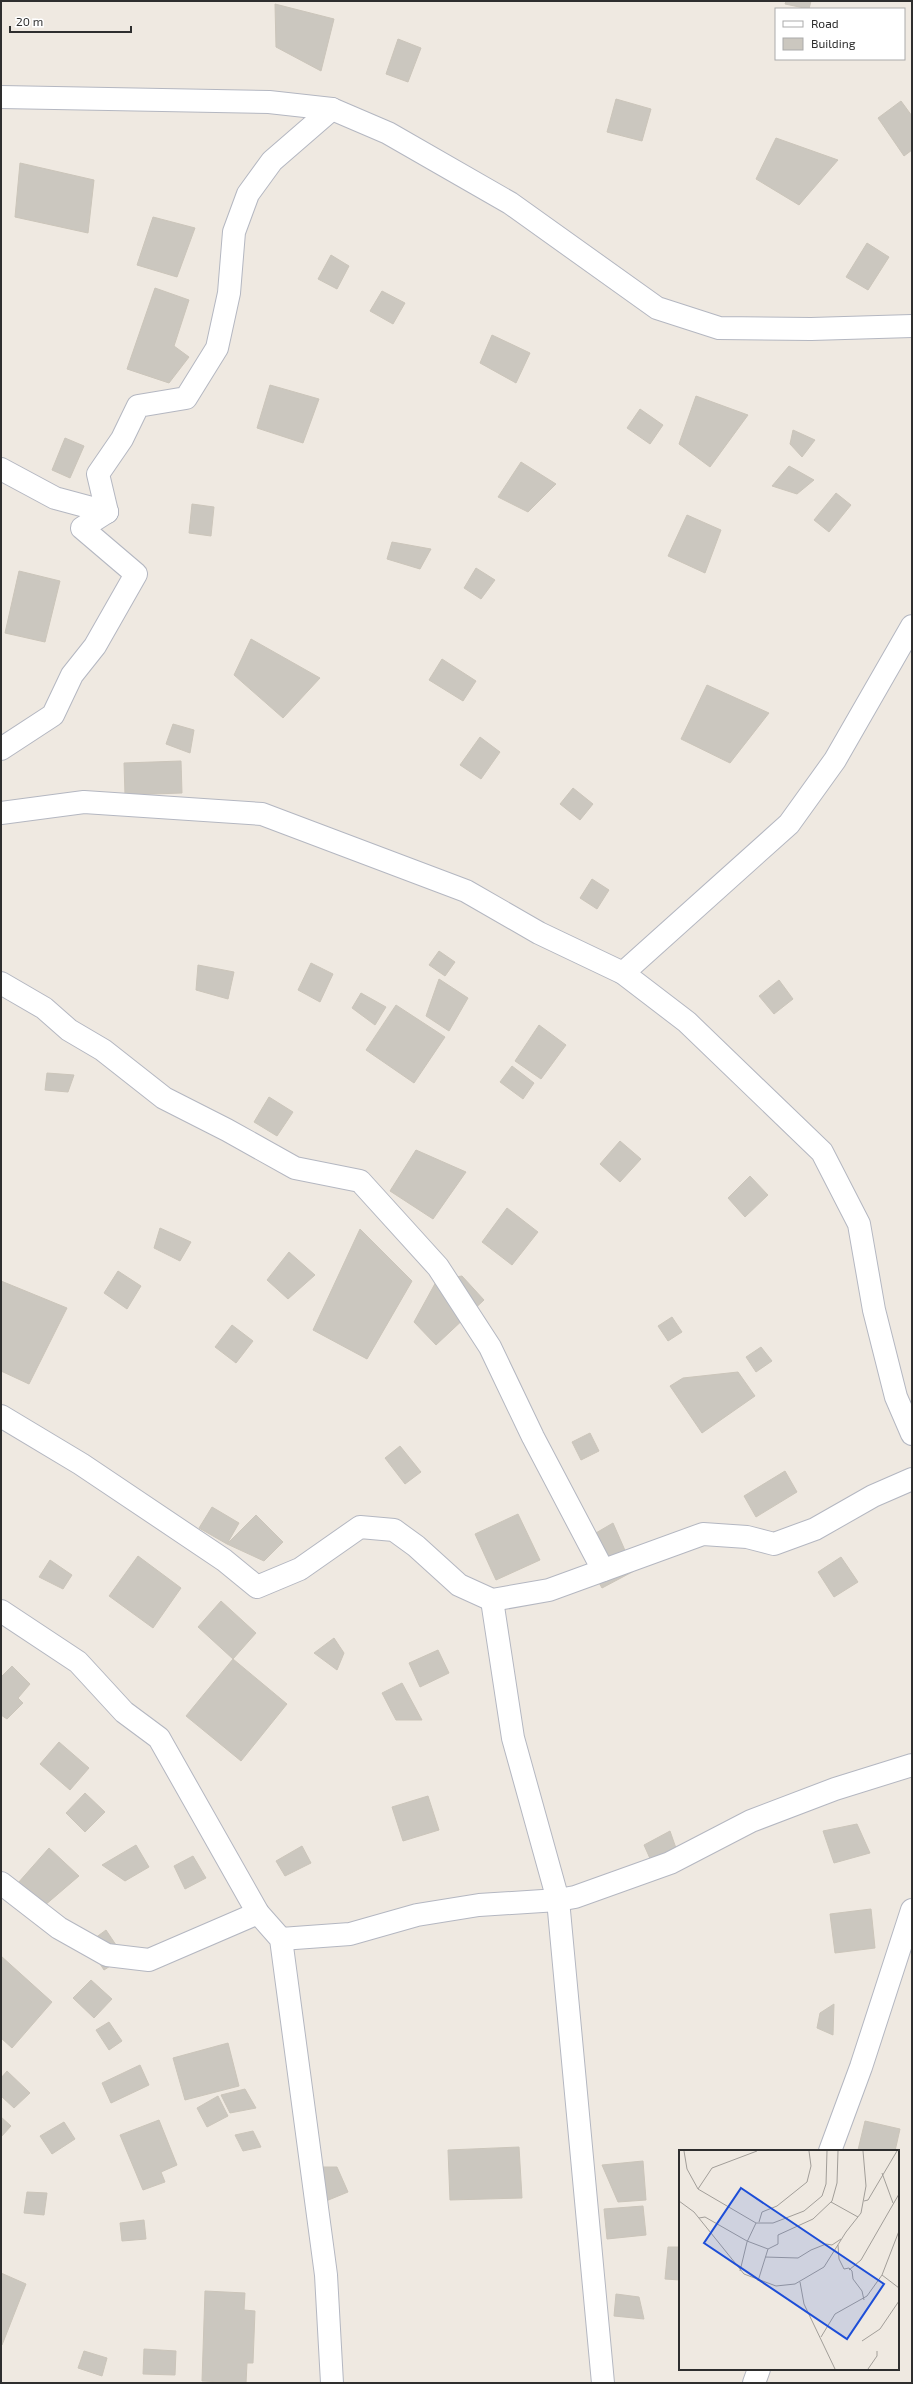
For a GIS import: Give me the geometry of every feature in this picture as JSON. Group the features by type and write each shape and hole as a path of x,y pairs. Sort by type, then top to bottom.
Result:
{"street":[{"path":"1,97 269,102 332,109 388,133 510,203 657,308 719,328 811,329 912,326"},
{"path":"107,512 98,474 122,439 138,406 186,398 217,348 229,293 234,232 248,194 272,161 332,109"},
{"path":"1,469 55,498 107,512"},
{"path":"1,749 53,715 72,675 95,646 136,574 82,528 107,512"},
{"path":"623,973 789,824 835,760 912,626"},
{"path":"1,813 84,802 262,814 466,891 539,933 623,973 686,1022 822,1152 859,1224 874,1310 892,1383 896,1397 912,1434"},
{"path":"1,983 44,1008 69,1030 103,1050 164,1098 227,1130 295,1168 360,1181 438,1267 490,1347 533,1436 603,1570"},
{"path":"1,1416 80,1464 224,1560 257,1587 300,1569 360,1527 394,1530 416,1546 459,1585 492,1600 549,1590 703,1534 747,1537 774,1544 815,1529 873,1496 912,1478"},
{"path":"492,1600 513,1738 558,1900 603,2383"},
{"path":"1,1611 78,1662 124,1712 158,1738 258,1913 282,1939 326,2275 332,2383"},
{"path":"282,1939 350,1934 417,1915 479,1905 558,1900 575,1897 670,1863 751,1821 772,1812 835,1788 912,1765"},
{"path":"1,1883 59,1928 106,1955 130,1958 149,1960 258,1913"},
{"path":"830,2150 861,2066 912,1910"},
{"path":"754,2383 759,2370"}],"building":[{"path":"786,1 811,1 809,8 785,4"},
{"path":"275,4 334,19 321,71 276,47"},
{"path":"398,39 421,48 408,82 386,74"},
{"path":"616,99 651,109 642,141 607,132"},
{"path":"901,101 912,116 912,150 904,156 878,118"},
{"path":"776,138 838,160 799,205 756,179"},
{"path":"20,163 94,180 88,233 15,217"},
{"path":"153,217 195,228 177,277 137,265"},
{"path":"867,243 889,257 868,290 846,277"},
{"path":"331,255 349,266 337,289 318,279"},
{"path":"155,288 189,300 174,346 189,357 169,383 127,369"},
{"path":"382,291 405,303 393,324 370,311"},
{"path":"492,335 530,353 516,383 480,363"},
{"path":"270,385 319,399 303,443 257,428"},
{"path":"696,396 748,415 710,467 679,444"},
{"path":"640,409 663,425 650,444 627,428"},
{"path":"793,430 815,440 802,457 790,444"},
{"path":"65,438 84,446 70,478 52,470"},
{"path":"521,462 556,484 528,512 498,497"},
{"path":"789,466 814,480 797,494 772,486"},
{"path":"836,493 851,505 829,532 814,520"},
{"path":"192,504 214,507 211,536 189,533"},
{"path":"687,515 721,530 705,573 668,556"},
{"path":"392,542 431,549 420,569 387,559"},
{"path":"476,568 495,580 481,599 464,588"},
{"path":"19,571 60,581 45,642 5,633"},
{"path":"251,639 320,678 283,718 234,675"},
{"path":"442,659 476,681 463,701 429,680"},
{"path":"707,685 769,713 730,763 681,739"},
{"path":"173,724 194,730 190,753 166,744"},
{"path":"480,737 500,752 481,779 460,765"},
{"path":"181,761 182,793 125,795 124,763"},
{"path":"573,788 593,804 580,820 560,804"},
{"path":"592,879 609,890 597,909 580,898"},
{"path":"439,951 455,962 445,976 429,965"},
{"path":"311,963 333,974 320,1002 298,990"},
{"path":"198,965 234,972 228,999 196,990"},
{"path":"439,979 468,998 449,1031 426,1016"},
{"path":"779,980 793,999 774,1014 759,996"},
{"path":"361,993 386,1007 375,1025 352,1008"},
{"path":"396,1005 445,1037 414,1083 366,1050"},
{"path":"539,1025 566,1045 541,1079 515,1061"},
{"path":"512,1066 534,1083 523,1099 500,1082"},
{"path":"47,1073 74,1075 68,1092 45,1090"},
{"path":"269,1097 293,1112 277,1136 254,1122"},
{"path":"620,1141 641,1159 620,1182 600,1164"},
{"path":"416,1150 466,1172 433,1219 390,1191"},
{"path":"750,1176 768,1195 745,1217 728,1198"},
{"path":"507,1208 538,1232 512,1265 482,1242"},
{"path":"160,1228 191,1242 180,1261 154,1248"},
{"path":"360,1229 412,1281 367,1359 313,1330"},
{"path":"289,1252 315,1275 288,1299 267,1280"},
{"path":"118,1271 141,1286 127,1309 104,1293"},
{"path":"462,1276 484,1300 436,1345 414,1322 437,1280"},
{"path":"1,1281 67,1308 29,1384 1,1371"},
{"path":"672,1317 682,1332 668,1341 658,1326"},
{"path":"232,1325 253,1341 236,1363 215,1347"},
{"path":"761,1347 772,1361 756,1372 746,1357"},
{"path":"738,1372 755,1396 702,1433 670,1386 683,1378"},
{"path":"590,1433 599,1451 581,1460 572,1442"},
{"path":"400,1446 421,1472 405,1484 385,1458"},
{"path":"785,1471 797,1492 756,1517 744,1496"},
{"path":"212,1507 239,1523 227,1544 199,1528"},
{"path":"518,1514 540,1560 496,1580 475,1534"},
{"path":"256,1515 283,1542 264,1561 227,1544"},
{"path":"613,1523 634,1571 602,1588 577,1544"},
{"path":"138,1556 181,1588 153,1628 109,1596"},
{"path":"841,1557 858,1582 834,1597 818,1572"},
{"path":"50,1560 72,1575 63,1589 39,1577"},
{"path":"221,1601 256,1633 233,1659 198,1627"},
{"path":"334,1638 344,1653 337,1670 314,1653"},
{"path":"438,1650 449,1673 420,1687 409,1663"},
{"path":"233,1659 287,1704 241,1761 186,1716"},
{"path":"12,1666 30,1684 18,1698 23,1703 7,1719 1,1715 1,1677"},
{"path":"402,1683 422,1720 396,1720 382,1693"},
{"path":"59,1742 89,1768 70,1790 40,1764"},
{"path":"85,1793 105,1812 85,1832 66,1813"},
{"path":"428,1796 439,1830 403,1841 392,1807"},
{"path":"857,1824 870,1853 834,1863 823,1831"},
{"path":"670,1831 677,1851 652,1863 644,1845"},
{"path":"136,1845 149,1867 125,1881 102,1865"},
{"path":"302,1846 311,1863 285,1876 276,1861"},
{"path":"49,1848 79,1876 44,1906 18,1883"},
{"path":"193,1856 206,1878 185,1889 174,1866"},
{"path":"871,1909 875,1948 835,1953 830,1914"},
{"path":"106,1930 124,1957 104,1970 87,1944"},
{"path":"1,1956 52,2002 12,2048 1,2038"},
{"path":"91,1980 112,1999 94,2018 73,1998"},
{"path":"834,2004 833,2035 817,2028 820,2013"},
{"path":"109,2022 122,2041 109,2050 96,2030"},
{"path":"228,2043 239,2086 185,2100 173,2058"},
{"path":"140,2065 149,2085 111,2103 102,2083"},
{"path":"7,2071 30,2093 14,2108 1,2096 1,2078"},
{"path":"245,2089 256,2108 230,2113 221,2095"},
{"path":"218,2096 228,2116 207,2127 197,2108"},
{"path":"1,2117 11,2126 1,2137"},
{"path":"159,2120 177,2165 161,2172 165,2182 143,2190 120,2135"},
{"path":"865,2121 900,2129 895,2150 858,2150"},
{"path":"64,2122 75,2139 52,2154 40,2136"},
{"path":"253,2131 261,2147 243,2151 235,2135"},
{"path":"519,2147 522,2198 450,2200 448,2150"},
{"path":"643,2161 646,2200 618,2202 602,2165"},
{"path":"312,2167 337,2167 348,2192 326,2201"},
{"path":"27,2192 47,2193 44,2215 24,2213"},
{"path":"643,2206 646,2235 607,2239 604,2209"},
{"path":"144,2220 146,2239 122,2241 120,2223"},
{"path":"668,2247 679,2247 679,2280 665,2279"},
{"path":"1,2273 26,2284 2,2345 1,2345"},
{"path":"205,2291 245,2293 244,2310 255,2311 253,2363 247,2363 246,2383 202,2381"},
{"path":"616,2294 639,2297 644,2319 614,2316"},
{"path":"144,2349 176,2351 175,2375 143,2374"},
{"path":"84,2351 107,2358 102,2376 78,2368"}]}
